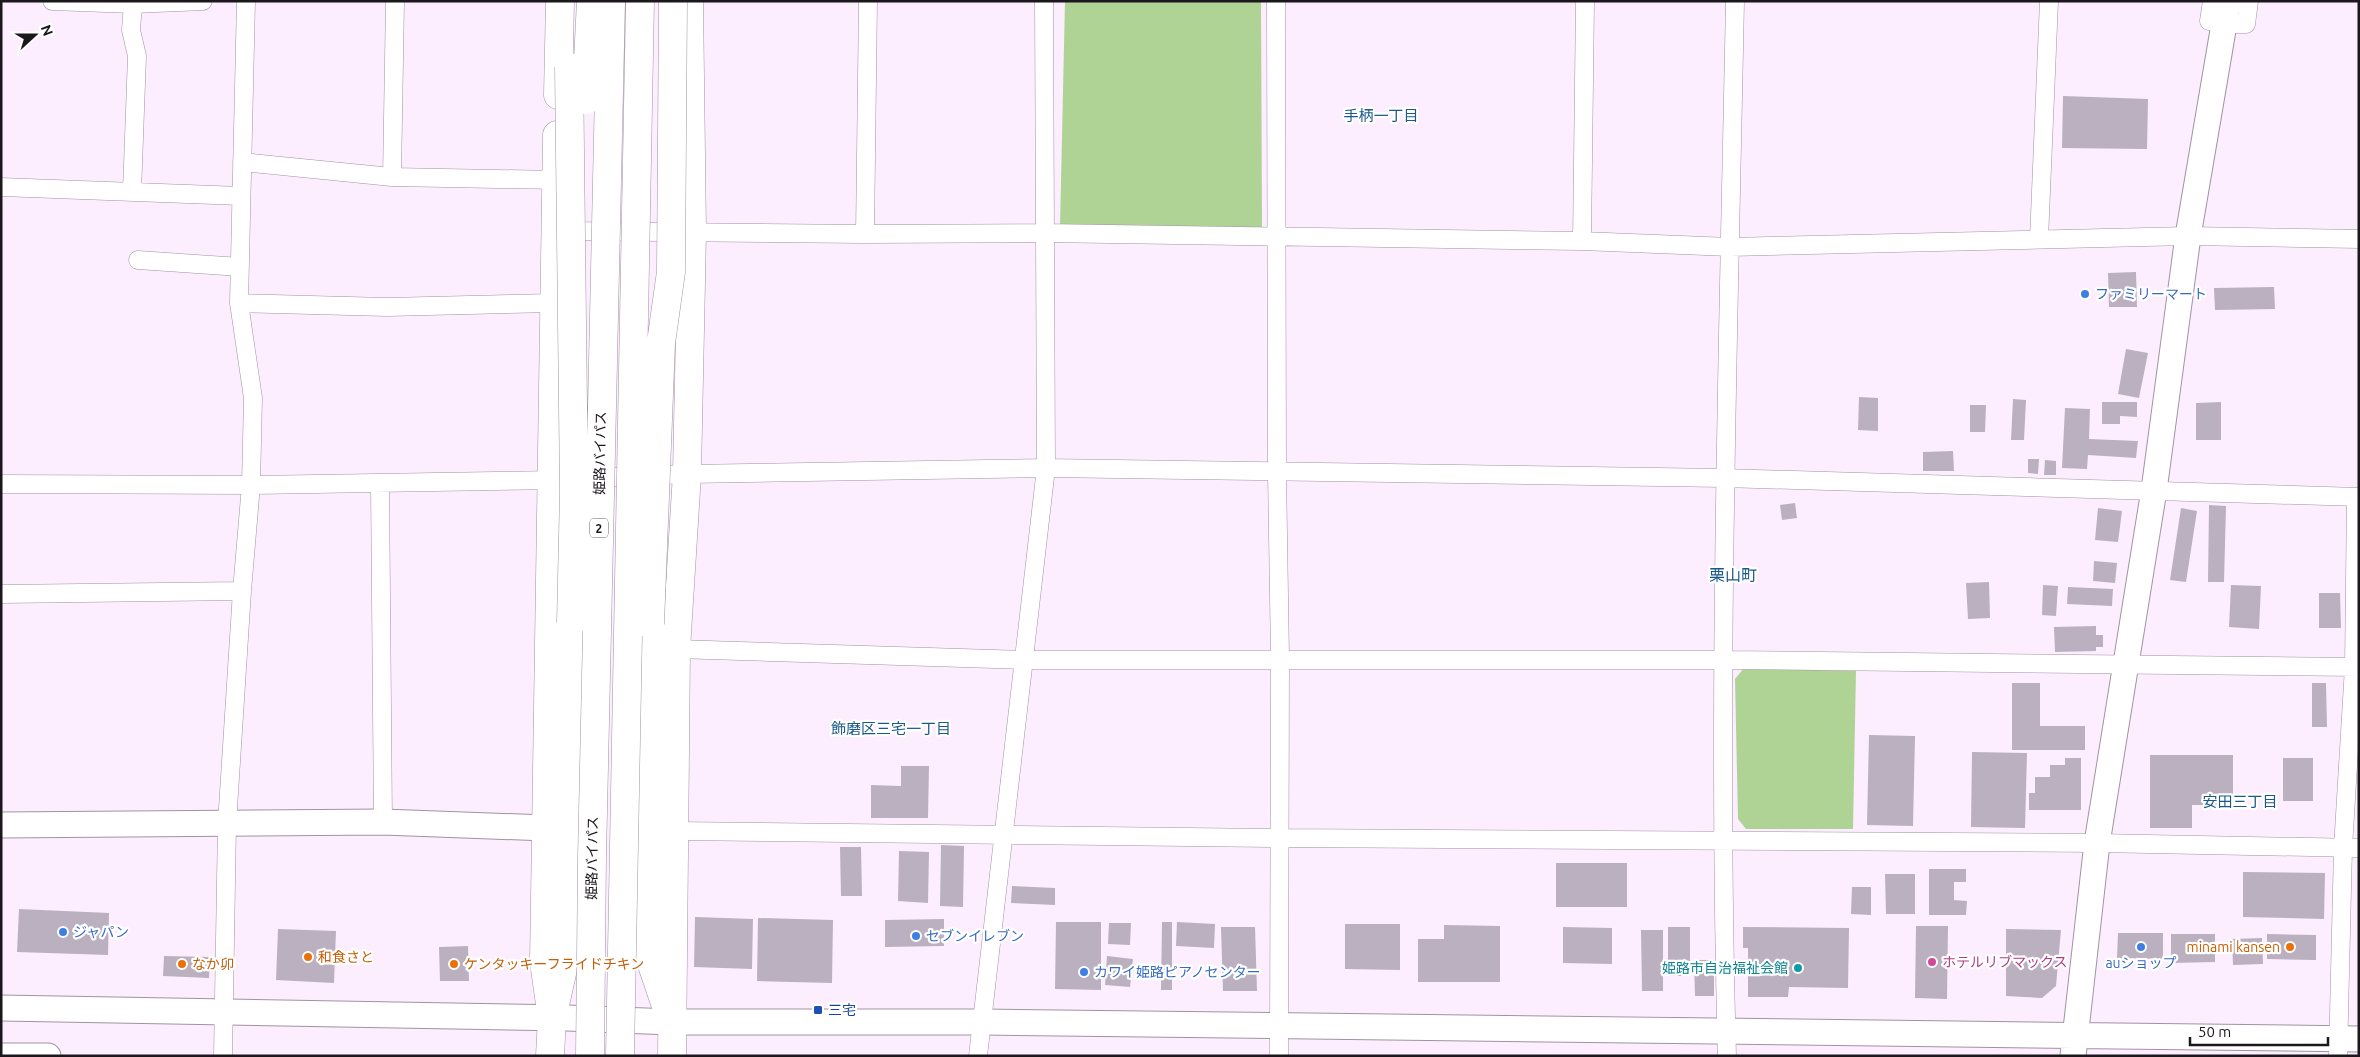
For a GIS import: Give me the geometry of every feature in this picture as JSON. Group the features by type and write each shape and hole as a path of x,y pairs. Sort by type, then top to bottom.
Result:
{"highway":[{"path":"552,1018 544,962 550,480 560,1"},
{"path":"550,1056 552,1018 565,960 574,492 569,67 571,1"},
{"path":"572,334 583,236 591,1"},
{"name":"姫路バイパス","path":"590,1056 592,827 611,1"},
{"path":"620,1056 640,1"},
{"path":"656,1 657,268 661,344 650,624 649,956 672,1022"},
{"path":"661,344 671,272 672,1"},
{"path":"672,1056 676,649 688,474 692,233 689,1"}],"street":[{"path":"52,1 133,4 203,1"},
{"path":"223,1056 227,824 251,485 253,398 239,303 246,1"},
{"path":"392,177 395,1"},
{"path":"865,234 868,1"},
{"path":"978,1056 1046,468 1044,1"},
{"path":"1276,1 1276,472 1280,658 1280,1056"},
{"path":"1582,241 1585,1"},
{"path":"1727,1056 1724,842 1724,478 1735,1"},
{"path":"2038,239 2049,1"},
{"path":"2212,1 2209,21 2226,13"},
{"path":"2226,13 2246,24 2249,1"},
{"path":"132,192 137,56 131,30 133,4"},
{"path":"2073,1045 2097,843 2154,490 2188,236 2226,13"},
{"path":"242,162 392,177 556,180"},
{"path":"1,187 241,196"},
{"path":"555,231 865,234 1044,233 1276,238 1582,241 1730,247 2188,236 2359,239"},
{"path":"138,260 240,267"},
{"path":"239,303 387,308 553,303"},
{"path":"1,484 380,484 550,480 688,474 1046,468 1724,478 2358,497 2356,667 2345,1044 2073,1045 1727,1031 983,1022 672,1022 1,1008"},
{"path":"380,484 383,822"},
{"path":"1,594 242,591"},
{"path":"676,649 1024,660 1280,658 1725,660 2356,667"},
{"path":"1,825 383,822 546,828"},
{"path":"674,830 1280,838 2097,843 2351,848"},
{"path":"1,1056 48,1056"}],"green space":[{"path":"1065,1 1261,1 1262,228 1060,227"},
{"path":"1744,668 1856,671 1853,829 1746,829 1738,819 1735,679"}],"building":[{"path":"2063,96 2148,99 2147,149 2062,148"},
{"path":"2136,272 2137,307 2109,307 2108,273"},
{"path":"2274,287 2275,309 2215,310 2214,288"},
{"path":"2126,349 2148,353 2139,398 2118,394"},
{"path":"1859,397 1878,398 1878,431 1858,430"},
{"path":"2013,399 2026,400 2024,440 2011,440"},
{"path":"2102,402 2137,402 2137,417 2120,416 2120,424 2102,424"},
{"path":"2221,402 2221,440 2196,440 2196,403"},
{"path":"1970,405 1986,405 1985,432 1970,432"},
{"path":"2065,408 2090,409 2089,439 2138,441 2136,458 2088,455 2087,469 2062,468"},
{"path":"1953,451 1954,471 1923,471 1923,452"},
{"path":"2028,459 2039,459 2038,474 2028,473"},
{"path":"2045,460 2056,461 2056,475 2044,475"},
{"path":"1795,503 1797,518 1782,520 1780,505"},
{"path":"2209,505 2226,506 2224,582 2208,582"},
{"path":"2098,508 2122,511 2118,542 2095,540"},
{"path":"2181,508 2197,511 2186,582 2170,580"},
{"path":"2094,561 2117,563 2115,583 2093,581"},
{"path":"1989,582 1990,618 1968,619 1966,583"},
{"path":"2043,585 2058,586 2056,616 2042,615"},
{"path":"2231,585 2261,586 2259,629 2229,627"},
{"path":"2068,587 2113,589 2112,606 2067,604"},
{"path":"2319,593 2340,593 2341,628 2319,628"},
{"path":"2096,626 2096,635 2103,635 2103,647 2096,647 2096,651 2055,652 2054,627"},
{"path":"2012,683 2040,683 2040,726 2085,726 2085,750 2012,750"},
{"path":"2312,683 2326,683 2327,727 2312,727"},
{"path":"1869,735 1915,736 1913,826 1867,825"},
{"path":"1972,752 2027,753 2025,828 1971,827"},
{"path":"2150,755 2233,755 2233,805 2192,805 2192,828 2150,828"},
{"path":"2065,758 2081,758 2081,810 2029,810 2029,793 2035,793 2035,777 2050,777 2050,765 2065,765"},
{"path":"2283,758 2313,758 2313,801 2283,801"},
{"path":"901,766 929,766 928,818 871,818 871,785 901,786"},
{"path":"941,845 964,846 963,907 940,906"},
{"path":"840,847 861,847 862,896 841,896"},
{"path":"899,851 929,852 928,903 898,901"},
{"path":"1556,863 1627,863 1627,907 1556,907"},
{"path":"1929,869 1966,869 1966,882 1954,882 1954,900 1967,901 1966,915 1929,915"},
{"path":"2243,872 2325,873 2324,919 2243,917"},
{"path":"1885,874 1915,874 1915,914 1886,914"},
{"path":"1012,886 1055,888 1055,905 1011,903"},
{"path":"1852,887 1871,887 1871,915 1851,914"},
{"name":"ジャパン","path":"19,909 109,913 108,955 17,952"},
{"path":"695,917 753,919 752,969 694,967"},
{"path":"758,918 833,920 832,983 757,981"},
{"path":"944,919 944,946 885,947 885,920"},
{"path":"1056,922 1101,922 1101,990 1055,989"},
{"path":"1162,922 1172,922 1172,990 1161,990"},
{"path":"1177,922 1215,924 1214,948 1176,946"},
{"path":"1109,923 1131,923 1130,945 1108,944"},
{"path":"1345,924 1400,924 1400,970 1345,969"},
{"path":"1444,925 1500,926 1500,982 1418,982 1418,939 1444,939"},
{"path":"1916,926 1948,926 1947,999 1915,998"},
{"path":"1221,927 1255,927 1257,991 1223,991"},
{"path":"1563,927 1612,928 1612,964 1563,963"},
{"path":"1668,927 1690,927 1690,976 1668,976"},
{"name":"姫路市自治福祉会館","path":"1743,927 1849,928 1848,988 1789,987 1788,997 1748,997 1748,948 1743,948"},
{"path":"278,929 336,931 334,983 276,980"},
{"path":"2006,929 2061,930 2056,986 2042,998 2006,996"},
{"path":"1641,930 1663,930 1663,991 1642,991"},
{"path":"2118,933 2163,933 2163,959 2117,958"},
{"path":"2171,934 2215,934 2215,962 2171,963"},
{"path":"2267,934 2316,935 2316,960 2267,959"},
{"path":"2262,938 2263,964 2233,965 2232,939"},
{"name":"ケンタッキーフライドチキン","path":"468,946 469,981 440,981 439,947"},
{"path":"164,956 210,957 209,978 163,976"},
{"path":"1107,956 1133,959 1130,987 1105,985"},
{"path":"1694,960 1714,960 1714,996 1695,996"}],"place":[{"name":"ファミリーマート","path":"2085,294"},
{"name":"ジャパン","path":"63,932"},
{"name":"セブンイレブン","path":"916,936"},
{"name":"auショップ","path":"2141,947"},
{"name":"minami kansen","path":"2290,947"},
{"name":"和食さと","path":"308,957"},
{"name":"ホテルリブマックス","path":"1932,962"},
{"name":"なか卯","path":"182,964"},
{"name":"ケンタッキーフライドチキン","path":"454,964"},
{"name":"姫路市自治福祉会館","path":"1798,968"},
{"name":"カワイ姫路ピアノセンター","path":"1084,972"},
{"name":"三宅","path":"818,1010"}],"district":[{"name":"手柄一丁目","path":"1381,115"},
{"name":"栗山町","path":"1733,575"},
{"name":"飾磨区三宅一丁目","path":"891,728"},
{"name":"安田三丁目","path":"2240,801"}]}
